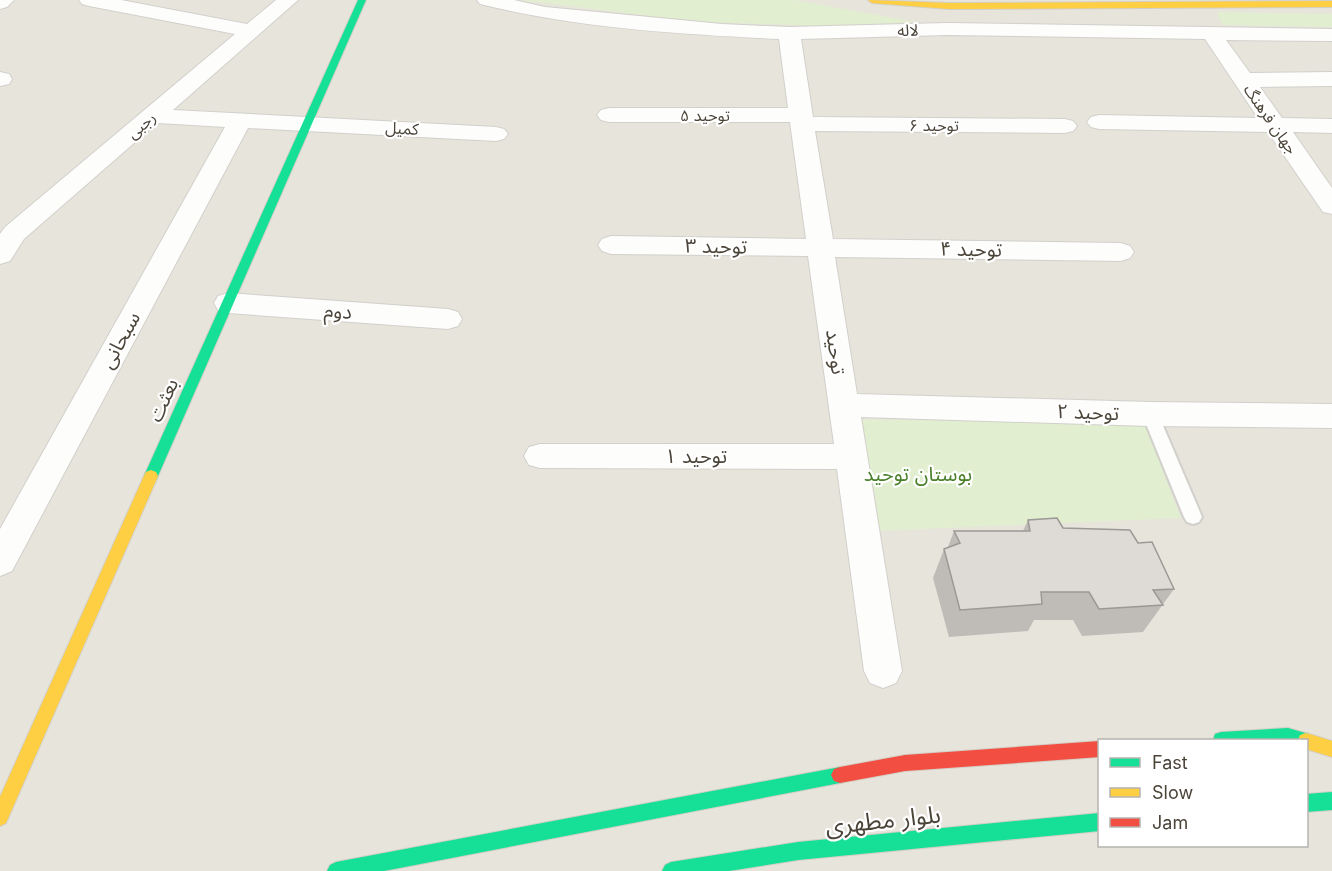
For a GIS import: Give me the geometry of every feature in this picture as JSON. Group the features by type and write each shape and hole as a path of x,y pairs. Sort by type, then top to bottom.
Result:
{"main road":[{"name":"بعثت","path":"0,817 362,0"},
{"path":"872,0 949,6 1332,4"},
{"path":"1248,739 1288,736 1298,739"},
{"path":"1308,742 1332,749"},
{"path":"336,871 905,763 1098,749"},
{"path":"1308,802 1332,801"},
{"name":"بلوار مطهری","path":"671,871 798,851 1098,822"}],"street":[{"path":"0,3 4,0"},
{"path":"89,0 251,31"},
{"name":"رجبی","path":"0,255 7,232 153,116 288,0"},
{"name":"لاله","path":"487,0 545,12 722,30 789,33 947,29 1332,35"},
{"name":"توحید","path":"789,33 883,671"},
{"name":"جهان فرهنگ","path":"1211,33 1331,204"},
{"path":"1244,80 1332,79"},
{"name":"توحید ۵","path":"609,115 802,120"},
{"name":"کمیل","path":"153,116 308,122 496,134"},
{"name":"سبحانی","path":"0,561 241,119"},
{"name":"توحید ۶","path":"802,120 1065,126"},
{"path":"1099,122 1332,126"},
{"name":"توحید ۳","path":"611,244 821,247"},
{"name":"توحید ۴","path":"821,247 1121,252"},
{"name":"دوم","path":"228,303 448,319"},
{"name":"توحید ۲","path":"844,405 1332,417"},
{"name":"توحید ۱","path":"540,456 852,457"}],"lane":[{"path":"1150,414 1193,517"}],"shaded area":[{"path":"0,0 1332,0 1332,871 0,871"}],"green space":[{"path":"520,0 794,0 916,22 822,26 699,22"},
{"path":"1217,12 1332,14 1332,27 1223,25"},
{"name":"بوستان توحید","path":"848,419 1145,424 1181,518 874,531"}],"building":[{"path":"1057,518 1063,528 1130,530 1138,543 1152,542 1174,589 1153,590 1163,605 1099,609 1089,592 1041,592 1042,604 960,610 944,549 960,543 954,531 1030,531 1028,520"}],"traffic: fast":[{"path":"151,476 362,0"},
{"path":"1238,739 1288,736 1299,739"},
{"path":"336,871 840,775"},
{"path":"1308,803 1332,801"},
{"path":"671,871 798,851 1098,822"}],"traffic: slow":[{"path":"872,0 949,6 1332,4"},
{"path":"0,817 151,476"},
{"path":"1308,742 1332,749"}],"traffic: jam":[{"path":"840,775 905,763 1098,749"}]}
